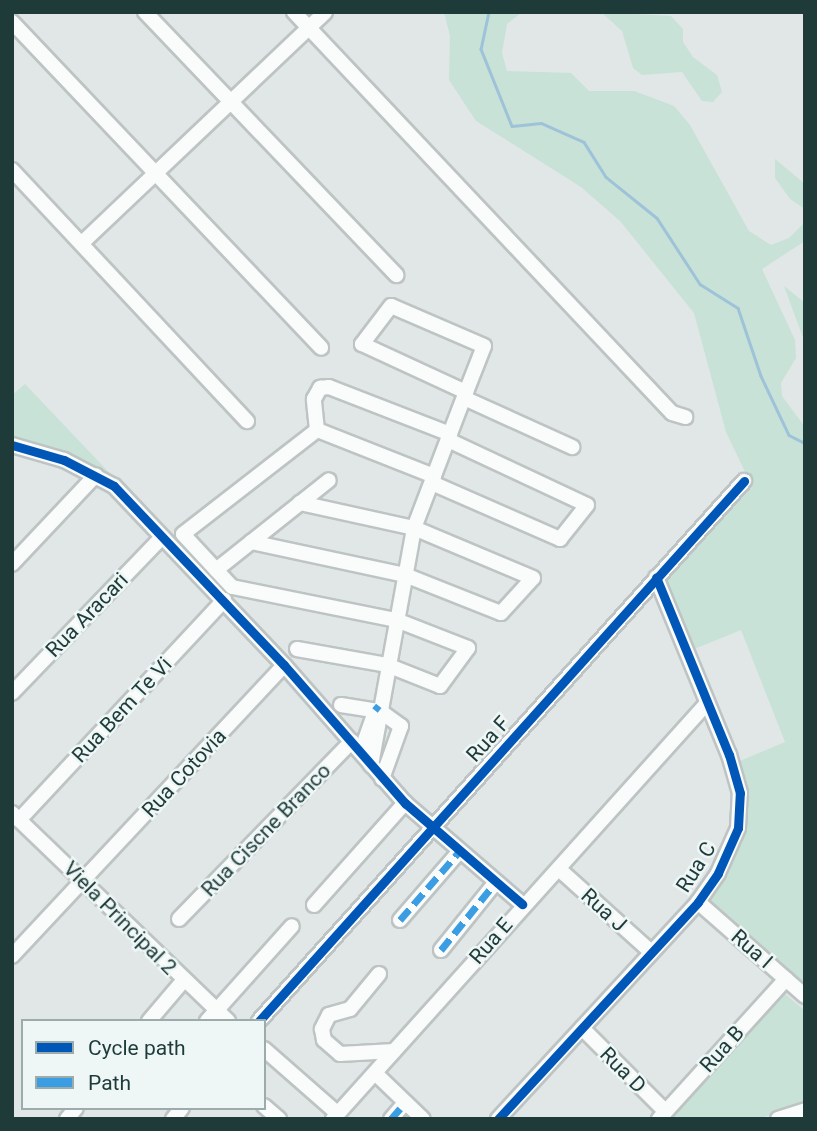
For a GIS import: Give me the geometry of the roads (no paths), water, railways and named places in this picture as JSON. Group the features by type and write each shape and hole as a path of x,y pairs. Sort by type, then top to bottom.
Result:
{"street":[{"path":"145,12 396,275"},
{"path":"294,12 672,413 685,417"},
{"path":"82,243 325,12"},
{"path":"12,22 321,348"},
{"path":"12,170 247,421"},
{"path":"371,765 378,709 414,528 465,395 484,346 391,306 362,344 465,395 572,447"},
{"path":"329,387 449,437 587,505 560,539 433,479 317,430 314,399 320,388 329,387"},
{"path":"297,649 387,665 440,686 468,648 396,620 232,587 183,534 317,430"},
{"path":"12,445 96,475 114,486 285,665 405,803 522,904"},
{"path":"12,564 96,475"},
{"path":"216,570 329,480"},
{"name":"Rua F","path":"261,1019 744,481"},
{"path":"251,542 405,575 501,613 533,578 414,528 300,503"},
{"name":"Rua Aracari","path":"12,693 162,537"},
{"name":"Rua C","path":"498,1119 649,950 698,902 718,873 738,828 740,793 656,577"},
{"name":"Rua Bem Te Vi","path":"16,816 224,600"},
{"name":"Rua Cotovia","path":"12,956 285,665"},
{"name":"Rua E","path":"335,1116 522,904 560,870 707,703"},
{"path":"341,705 378,709 401,726 382,779"},
{"path":"357,746 378,709"},
{"name":"Rua Ciscne Branco","path":"179,919 357,746"},
{"path":"314,905 405,803"},
{"name":"Viela Principal 2","path":"16,816 183,981 211,1016"},
{"path":"400,920 459,852"},
{"name":"Rua J","path":"560,870 649,950"},
{"path":"441,950 495,883"},
{"name":"Rua I","path":"698,902 805,996"},
{"path":"211,1016 292,926"},
{"path":"379,974 350,1009 329,1015 322,1029 324,1040 340,1054 394,1051"},
{"name":"Rua B","path":"662,1115 786,979"},
{"path":"151,1019 183,981"},
{"name":"Rua D","path":"582,1028 662,1115"},
{"path":"266,1051 335,1116"},
{"path":"375,1073 423,1119"},
{"path":"391,1119 405,1103"},
{"path":"778,1119 805,1110"}],"waterway":[{"path":"489,12 481,49 512,126 541,123 584,142 606,177 657,218 700,284 738,308 761,376 789,435 805,443"}]}
